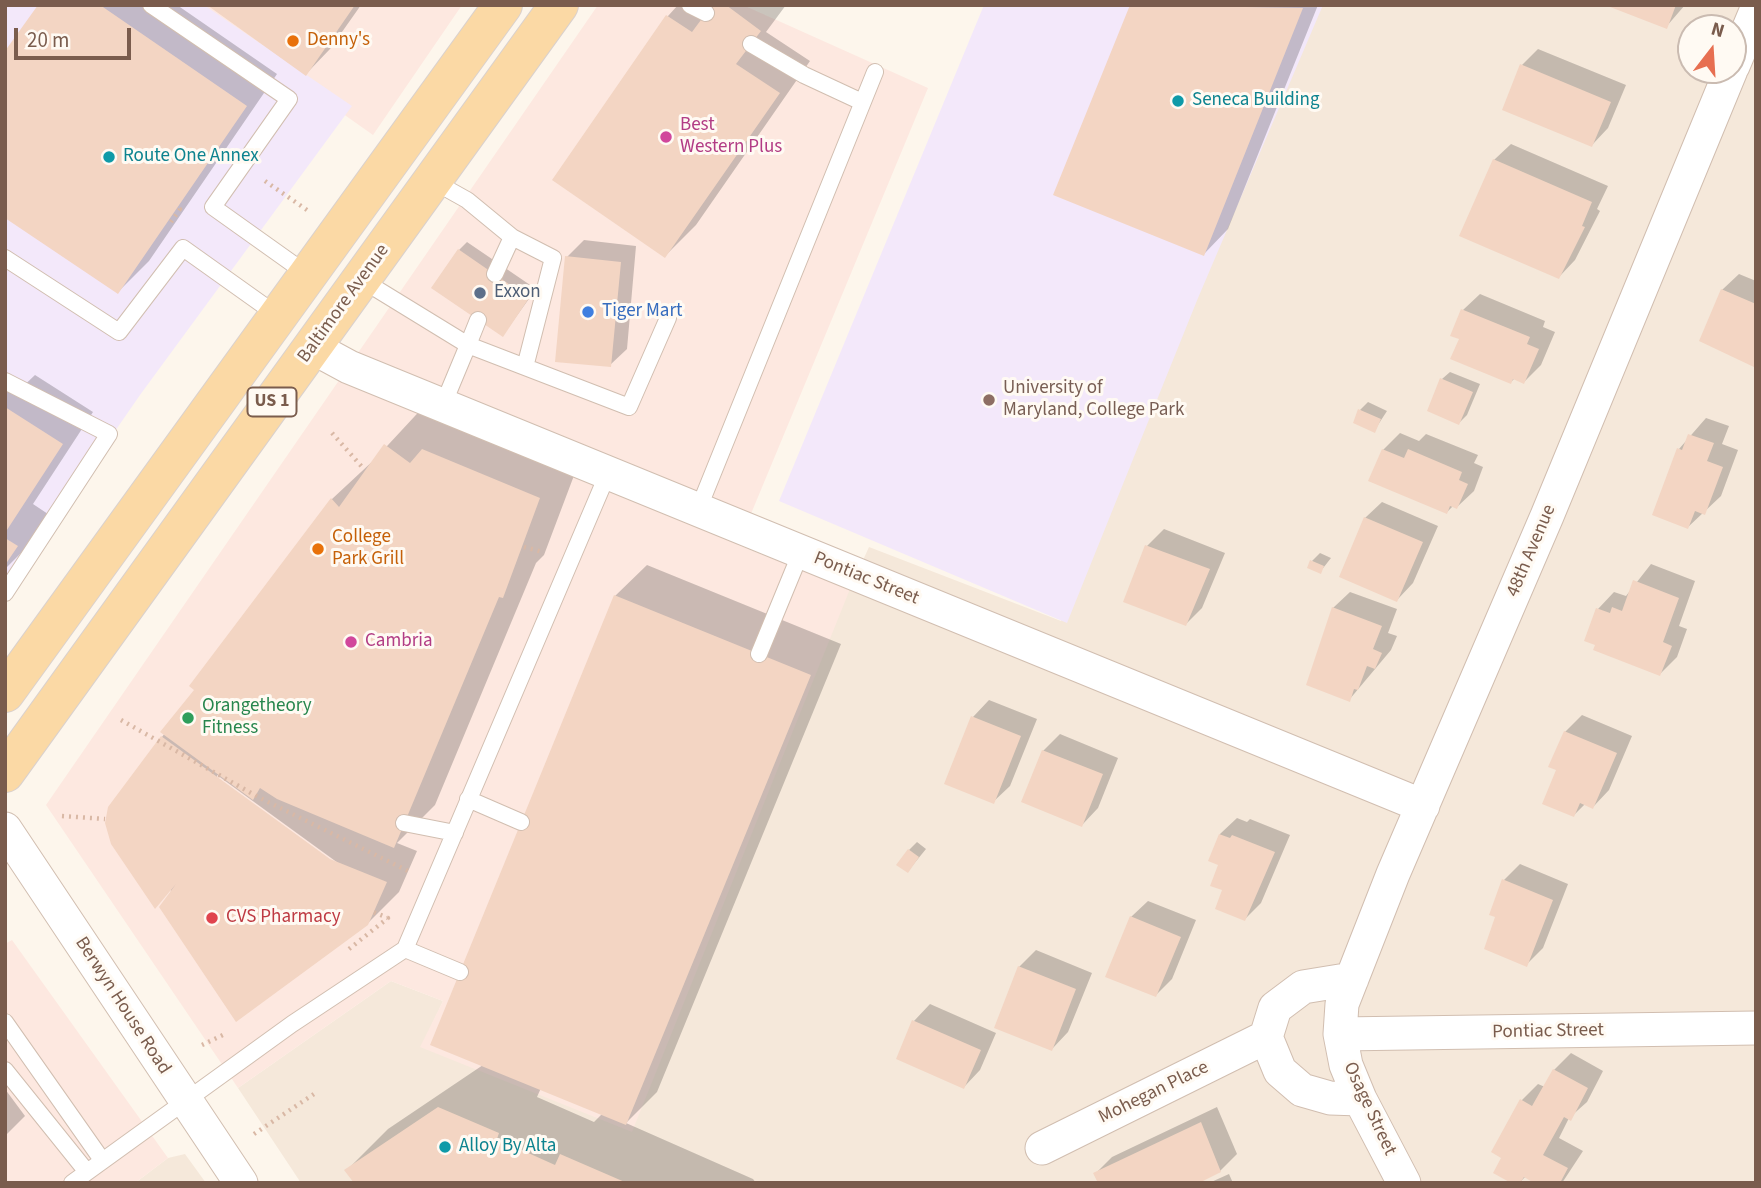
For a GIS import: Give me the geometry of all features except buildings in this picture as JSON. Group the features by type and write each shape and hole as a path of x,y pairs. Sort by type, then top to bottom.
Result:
{"main road":[{"name":"US 1","path":"5,693 503,5"},
{"name":"Baltimore Avenue","path":"5,773 559,5"}],"street":[{"name":"48th Avenue","path":"1747,32 1756,11"},
{"name":"48th Avenue","path":"1340,1034 1342,1004 1352,979 1725,84"},
{"name":"Pontiac Street","path":"312,347 349,367 1423,806"},
{"name":"Berwyn House Road","path":"5,829 241,1183"},
{"path":"1352,979 1303,987 1275,1008 1266,1037 1280,1071 1302,1090 1331,1098 1360,1099"},
{"name":"Pontiac Street","path":"1340,1034 1418,1035 1756,1028"},
{"name":"Osage Street","path":"1340,1034 1346,1065 1360,1099 1404,1183"},
{"name":"Mohegan Place","path":"1042,1148 1266,1037"}],"lane":[{"path":"151,5 289,99 213,207 307,274"},
{"path":"690,5 706,13"},
{"path":"751,44 804,75 862,102"},
{"path":"698,510 875,72"},
{"path":"433,181 467,200 512,237 552,258 524,367"},
{"path":"495,275 512,237"},
{"path":"5,258 119,332 183,248 276,316"},
{"path":"362,279 468,345 629,407 668,318"},
{"path":"443,405 478,320"},
{"path":"5,381 109,434 5,593"},
{"path":"72,1183 184,1100 405,949 608,473"},
{"path":"759,654 801,552"},
{"path":"468,799 521,822"},
{"path":"404,823 454,833"},
{"path":"405,949 460,972"},
{"path":"5,1022 102,1160"},
{"path":"5,1070 87,1172"}],"path":[{"path":"164,232 180,209 177,208"},
{"path":"332,433 364,469"},
{"path":"121,720 260,798 433,883"},
{"path":"254,806 260,798"},
{"path":"62,816 105,818"},
{"path":"254,1134 314,1094"}],"shaded area":[{"path":"5,5 204,5 352,106 140,395 5,590"},
{"path":"189,5 462,5 373,135"},
{"path":"598,5 743,5 928,88 738,545 850,589 632,1132 420,1047 443,1001 391,981 238,1088 46,805"},
{"name":"University of Maryland, College Park","path":"984,5 1323,5 1198,298 1067,623 779,501"},
{"path":"1313,5 1756,5 1756,1183 301,1183 238,1088 391,981 443,1001 421,1047 850,589 869,547 1061,621"},
{"path":"12,940 168,1158 135,1183 5,1183 5,944"},
{"path":"185,1154 206,1183 135,1183 168,1158"}],"place":[{"name":"Denny's","path":"293,41"},
{"name":"Seneca Building","path":"1178,101"},
{"name":"Best Western Plus","path":"666,137"},
{"name":"Route One Annex","path":"109,157"},
{"name":"Exxon","path":"480,293"},
{"name":"Tiger Mart","path":"588,312"},
{"name":"University of Maryland, College Park","path":"989,400"},
{"name":"College Park Grill","path":"318,549"},
{"name":"Cambria","path":"351,642"},
{"name":"Orangetheory Fitness","path":"188,718"},
{"name":"CVS Pharmacy","path":"212,918"},
{"name":"Alloy By Alta","path":"445,1147"}]}
